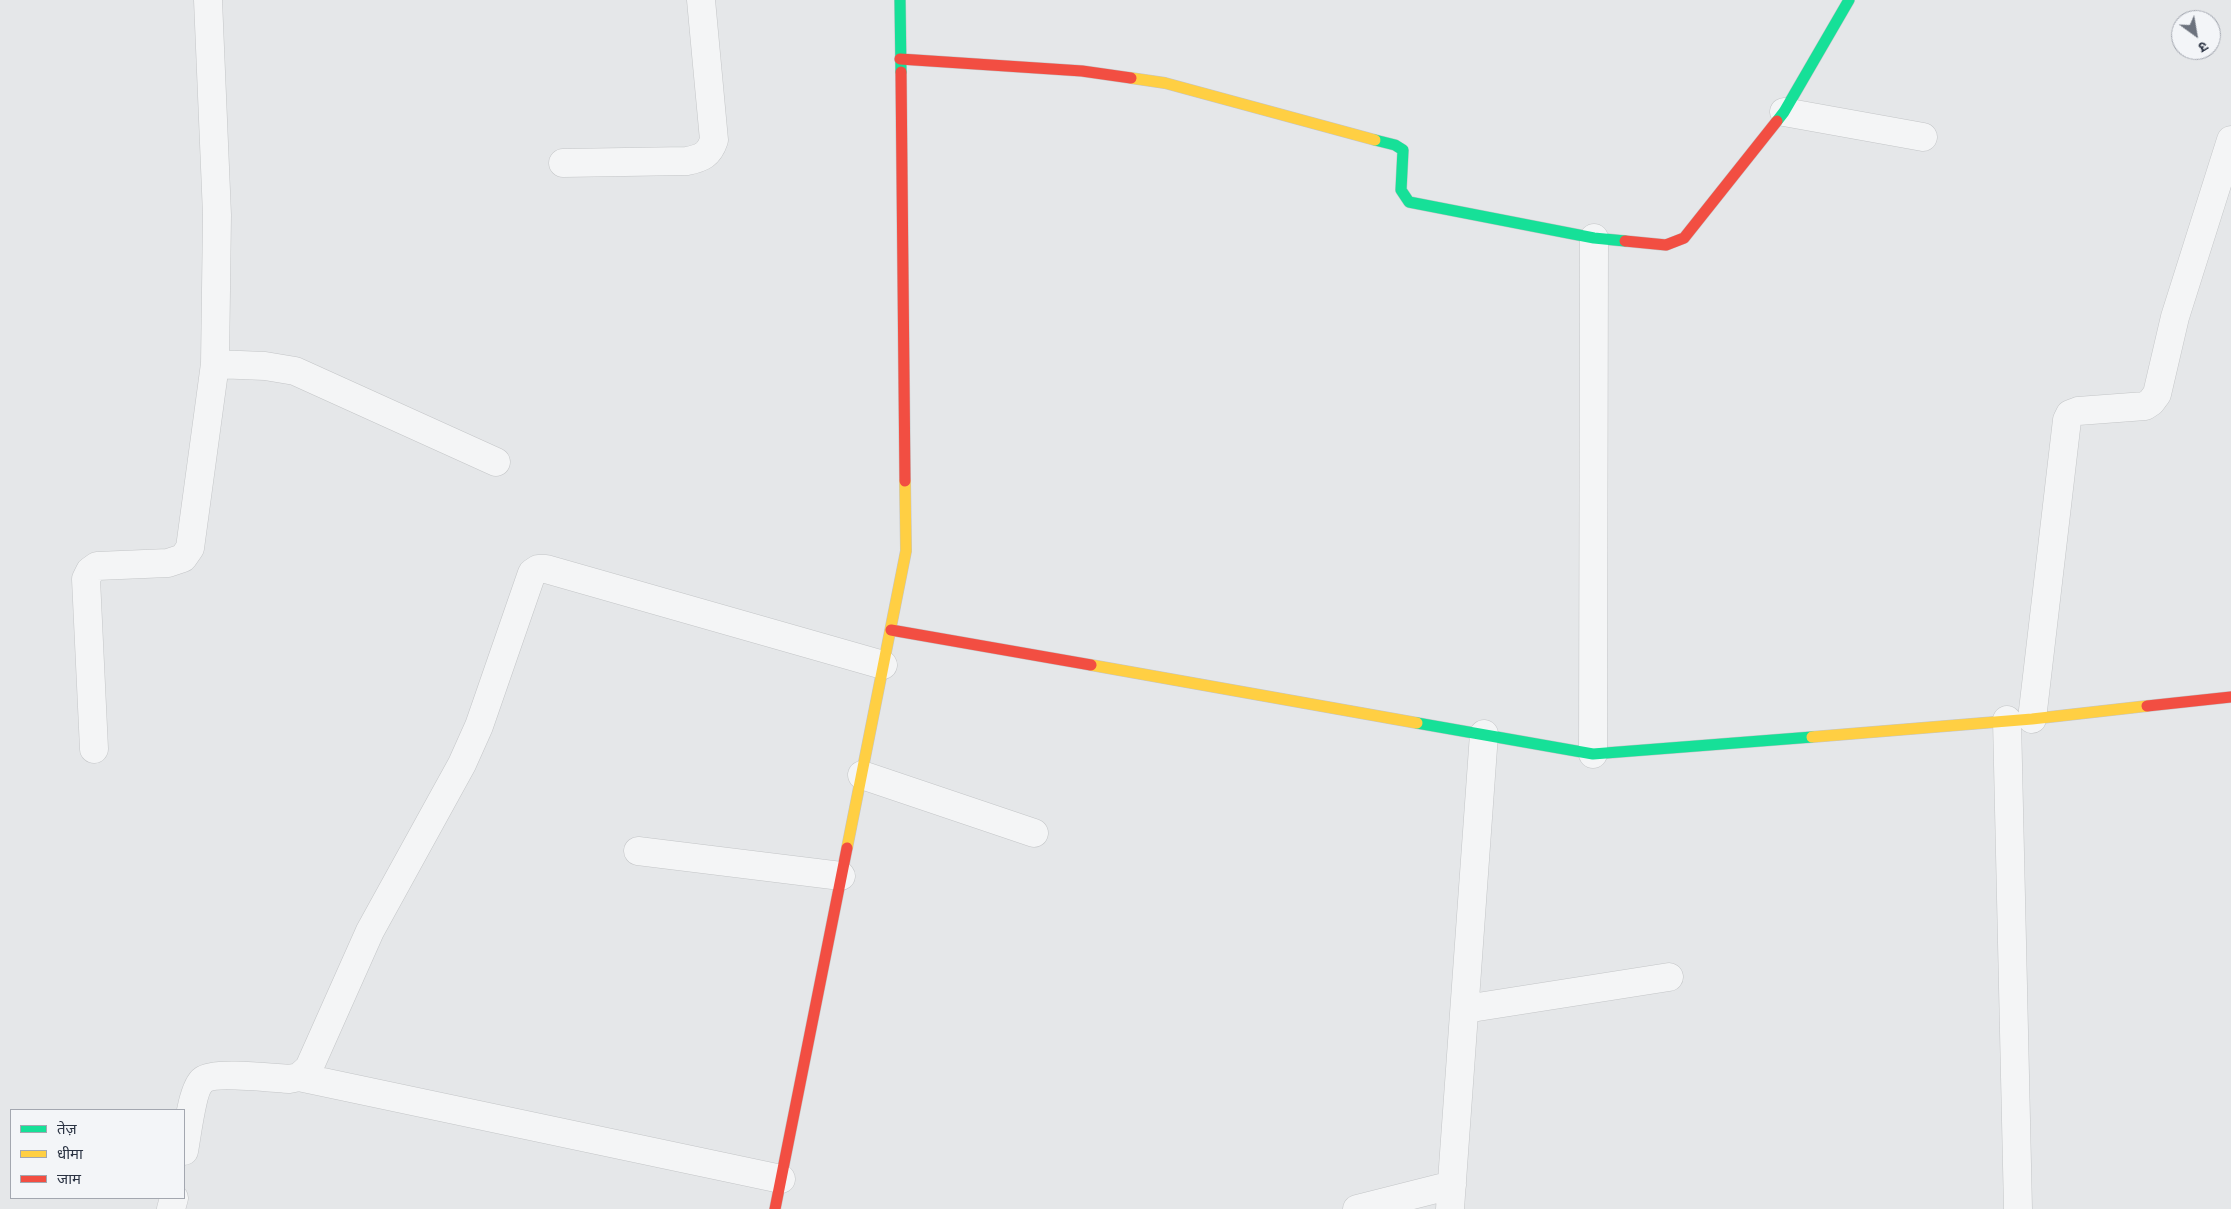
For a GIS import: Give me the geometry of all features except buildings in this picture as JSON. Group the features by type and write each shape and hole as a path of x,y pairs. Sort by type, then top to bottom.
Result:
{"street":[{"path":"94,749 86,579 90,571 97,566 168,563 182,558 190,548 215,364 217,215 208,0"},
{"path":"563,162 687,161 702,158 710,150 714,140 702,0"},
{"path":"775,1209 906,551 900,0"},
{"path":"900,59 1082,71 1165,83 1395,145 1403,150 1405,157 1400,187 1403,196 1410,202 1594,238 1666,245 1676,243 1684,238 1784,112 1849,0"},
{"path":"1784,112 1923,137"},
{"path":"2018,1209 2020,719 2067,420 2070,414 2078,411 2145,406 2157,394 2176,317 2231,140"},
{"path":"1593,754 1594,238"},
{"path":"215,364 265,366 295,371 496,462"},
{"path":"299,1077 309,1068 370,932 462,764 479,726 532,573 538,569 546,569 884,665"},
{"path":"891,630 1593,754 2020,719 2231,697"},
{"path":"1357,1209 1451,1197 1484,734"},
{"path":"862,776 1034,833"},
{"path":"638,851 841,876"},
{"path":"1465,1009 1669,977"},
{"path":"185,1146 197,1091 203,1080 216,1075 289,1079 299,1077 781,1180"}],"traffic: fast":[{"path":"900,0 901,72"},
{"path":"1777,121 1849,0"},
{"path":"1375,140 1395,145 1403,150 1401,190 1409,202 1594,238 1625,241"},
{"path":"1417,723 1593,754 1812,737"}],"traffic: slow":[{"path":"1131,78 1165,83 1375,140"},
{"path":"847,848 906,551 905,481"},
{"path":"1091,665 1417,723"},
{"path":"1812,737 2032,719 2147,706"}],"traffic: jam":[{"path":"900,59 1082,71 1131,78"},
{"path":"901,72 905,481"},
{"path":"1625,241 1666,245 1684,238 1777,121"},
{"path":"891,630 1091,665"},
{"path":"2147,706 2231,697"},
{"path":"775,1209 847,848"}]}
